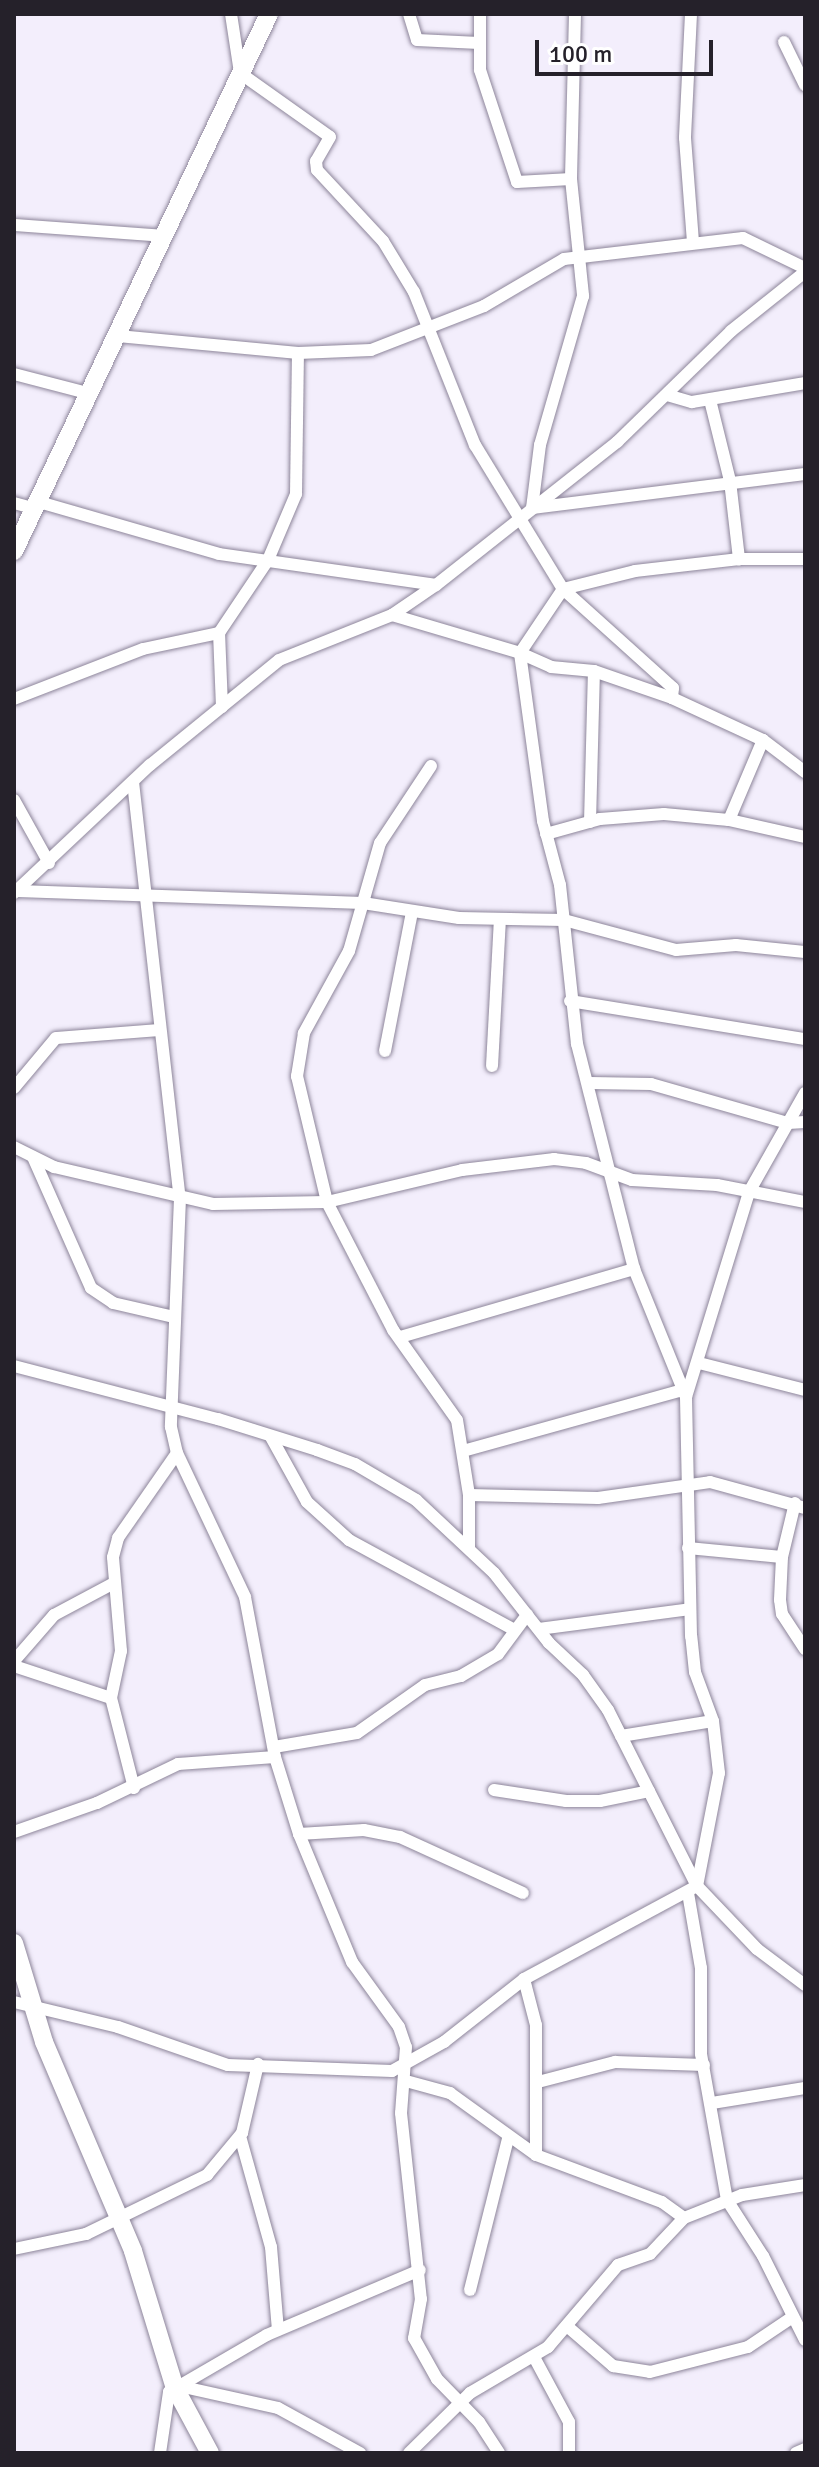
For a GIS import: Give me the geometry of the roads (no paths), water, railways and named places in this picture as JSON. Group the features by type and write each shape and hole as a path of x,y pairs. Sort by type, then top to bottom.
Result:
{"street":[{"path":"231,14 240,73 327,132 330,142 316,161 317,170 383,241 430,331 475,445 563,589 673,688 672,698"},
{"path":"14,551 269,14"},
{"path":"409,14 417,40 479,43"},
{"path":"480,14 480,70 517,182 571,179"},
{"path":"532,508 540,445 583,296 571,179 575,14"},
{"path":"691,14 685,138 693,242"},
{"path":"784,42 805,85"},
{"path":"14,225 163,236"},
{"path":"16,892 133,782 279,660 392,615 436,585 667,395 731,331 805,270 743,238 693,242 549,265 484,306 430,331 371,350 298,353 118,336"},
{"path":"222,707 219,633 268,560 296,494 298,353"},
{"path":"14,374 91,394"},
{"path":"667,395 692,402 805,383"},
{"path":"710,400 730,481 739,559"},
{"path":"532,508 805,474"},
{"path":"14,503 38,506 219,554 436,585"},
{"path":"22,2003 228,2065 344,2070 407,2067 524,1979 692,1890 719,1773 713,1721 695,1672 690,1609 684,1394 634,1269 607,1172 570,1001 564,920 546,834 520,653 563,589 635,571 739,559 805,559"},
{"path":"392,615 520,653 551,667 594,671 672,698 763,740 805,772"},
{"path":"14,699 143,649 219,633"},
{"path":"590,822 594,671"},
{"path":"729,820 763,740"},
{"path":"431,766 380,843 349,951 300,1045 300,1098 327,1202 400,1337 450,1403 463,1451 469,1495 469,1547"},
{"path":"133,782 180,1198 171,1408 177,1453 245,1597 275,1752 299,1834 352,1962 399,2027 407,2067 401,2113 420,2270 414,2338 429,2368 462,2402 499,2453"},
{"path":"14,800 49,863"},
{"path":"546,834 590,822 664,814 729,820 805,837"},
{"path":"16,892 363,903 412,912 500,920 564,920 676,950 736,945 805,952"},
{"path":"385,1051 412,912"},
{"path":"492,1066 500,920"},
{"path":"570,1001 805,1039"},
{"path":"14,1088 56,1038 160,1030"},
{"path":"590,1083 651,1084 788,1123 805,1122"},
{"path":"463,1451 684,1394 699,1363 749,1192 805,1093"},
{"path":"14,1147 33,1157 100,1180 213,1204 327,1202 518,1160 571,1160 632,1180 749,1192 805,1202"},
{"path":"33,1157 91,1288 113,1303 174,1317"},
{"path":"400,1337 634,1269"},
{"path":"699,1363 805,1390"},
{"path":"14,1366 271,1437 355,1464 392,1483 469,1547 583,1675 621,1736 649,1791 692,1890 700,1953 704,2065 727,2200 763,2256 791,2318 805,2340"},
{"path":"271,1437 307,1502 349,1540 515,1630"},
{"path":"134,1788 111,1698 121,1651 114,1583 118,1538 177,1453"},
{"path":"469,1495 598,1498 686,1482 735,1487 800,1506 782,1557 782,1614 805,1649"},
{"path":"688,1548 782,1557"},
{"path":"111,1698 14,1664 54,1615 114,1583"},
{"path":"539,1629 690,1609"},
{"path":"14,1832 134,1788 178,1764 275,1752 357,1733 425,1685 480,1667 498,1654 527,1615"},
{"path":"621,1736 713,1721"},
{"path":"494,1790 566,1801 600,1801 649,1791"},
{"path":"299,1834 364,1830 400,1837 472,1874 523,1893"},
{"path":"692,1890 757,1949 805,1985"},
{"path":"14,1943 22,2003 121,2220 177,2387 210,2453"},
{"path":"524,1979 536,2025 536,2155"},
{"path":"538,2082 615,2062 704,2065"},
{"path":"258,2064 240,2136 271,2247 278,2330"},
{"path":"406,2081 450,2093 508,2139 536,2155 662,2202 684,2218"},
{"path":"712,2103 805,2088"},
{"path":"14,2249 86,2234 192,2186 240,2136"},
{"path":"470,2290 508,2139"},
{"path":"409,2453 462,2402 534,2357 568,2327 618,2265 650,2254 684,2218 727,2200 805,2185"},
{"path":"160,2453 164,2405 177,2387 278,2330 420,2270"},
{"path":"568,2327 613,2366 650,2372 748,2347 791,2318"},
{"path":"534,2357 569,2422 569,2453"},
{"path":"177,2387 278,2408 360,2453"},
{"path":"796,2453 805,2449"}]}
